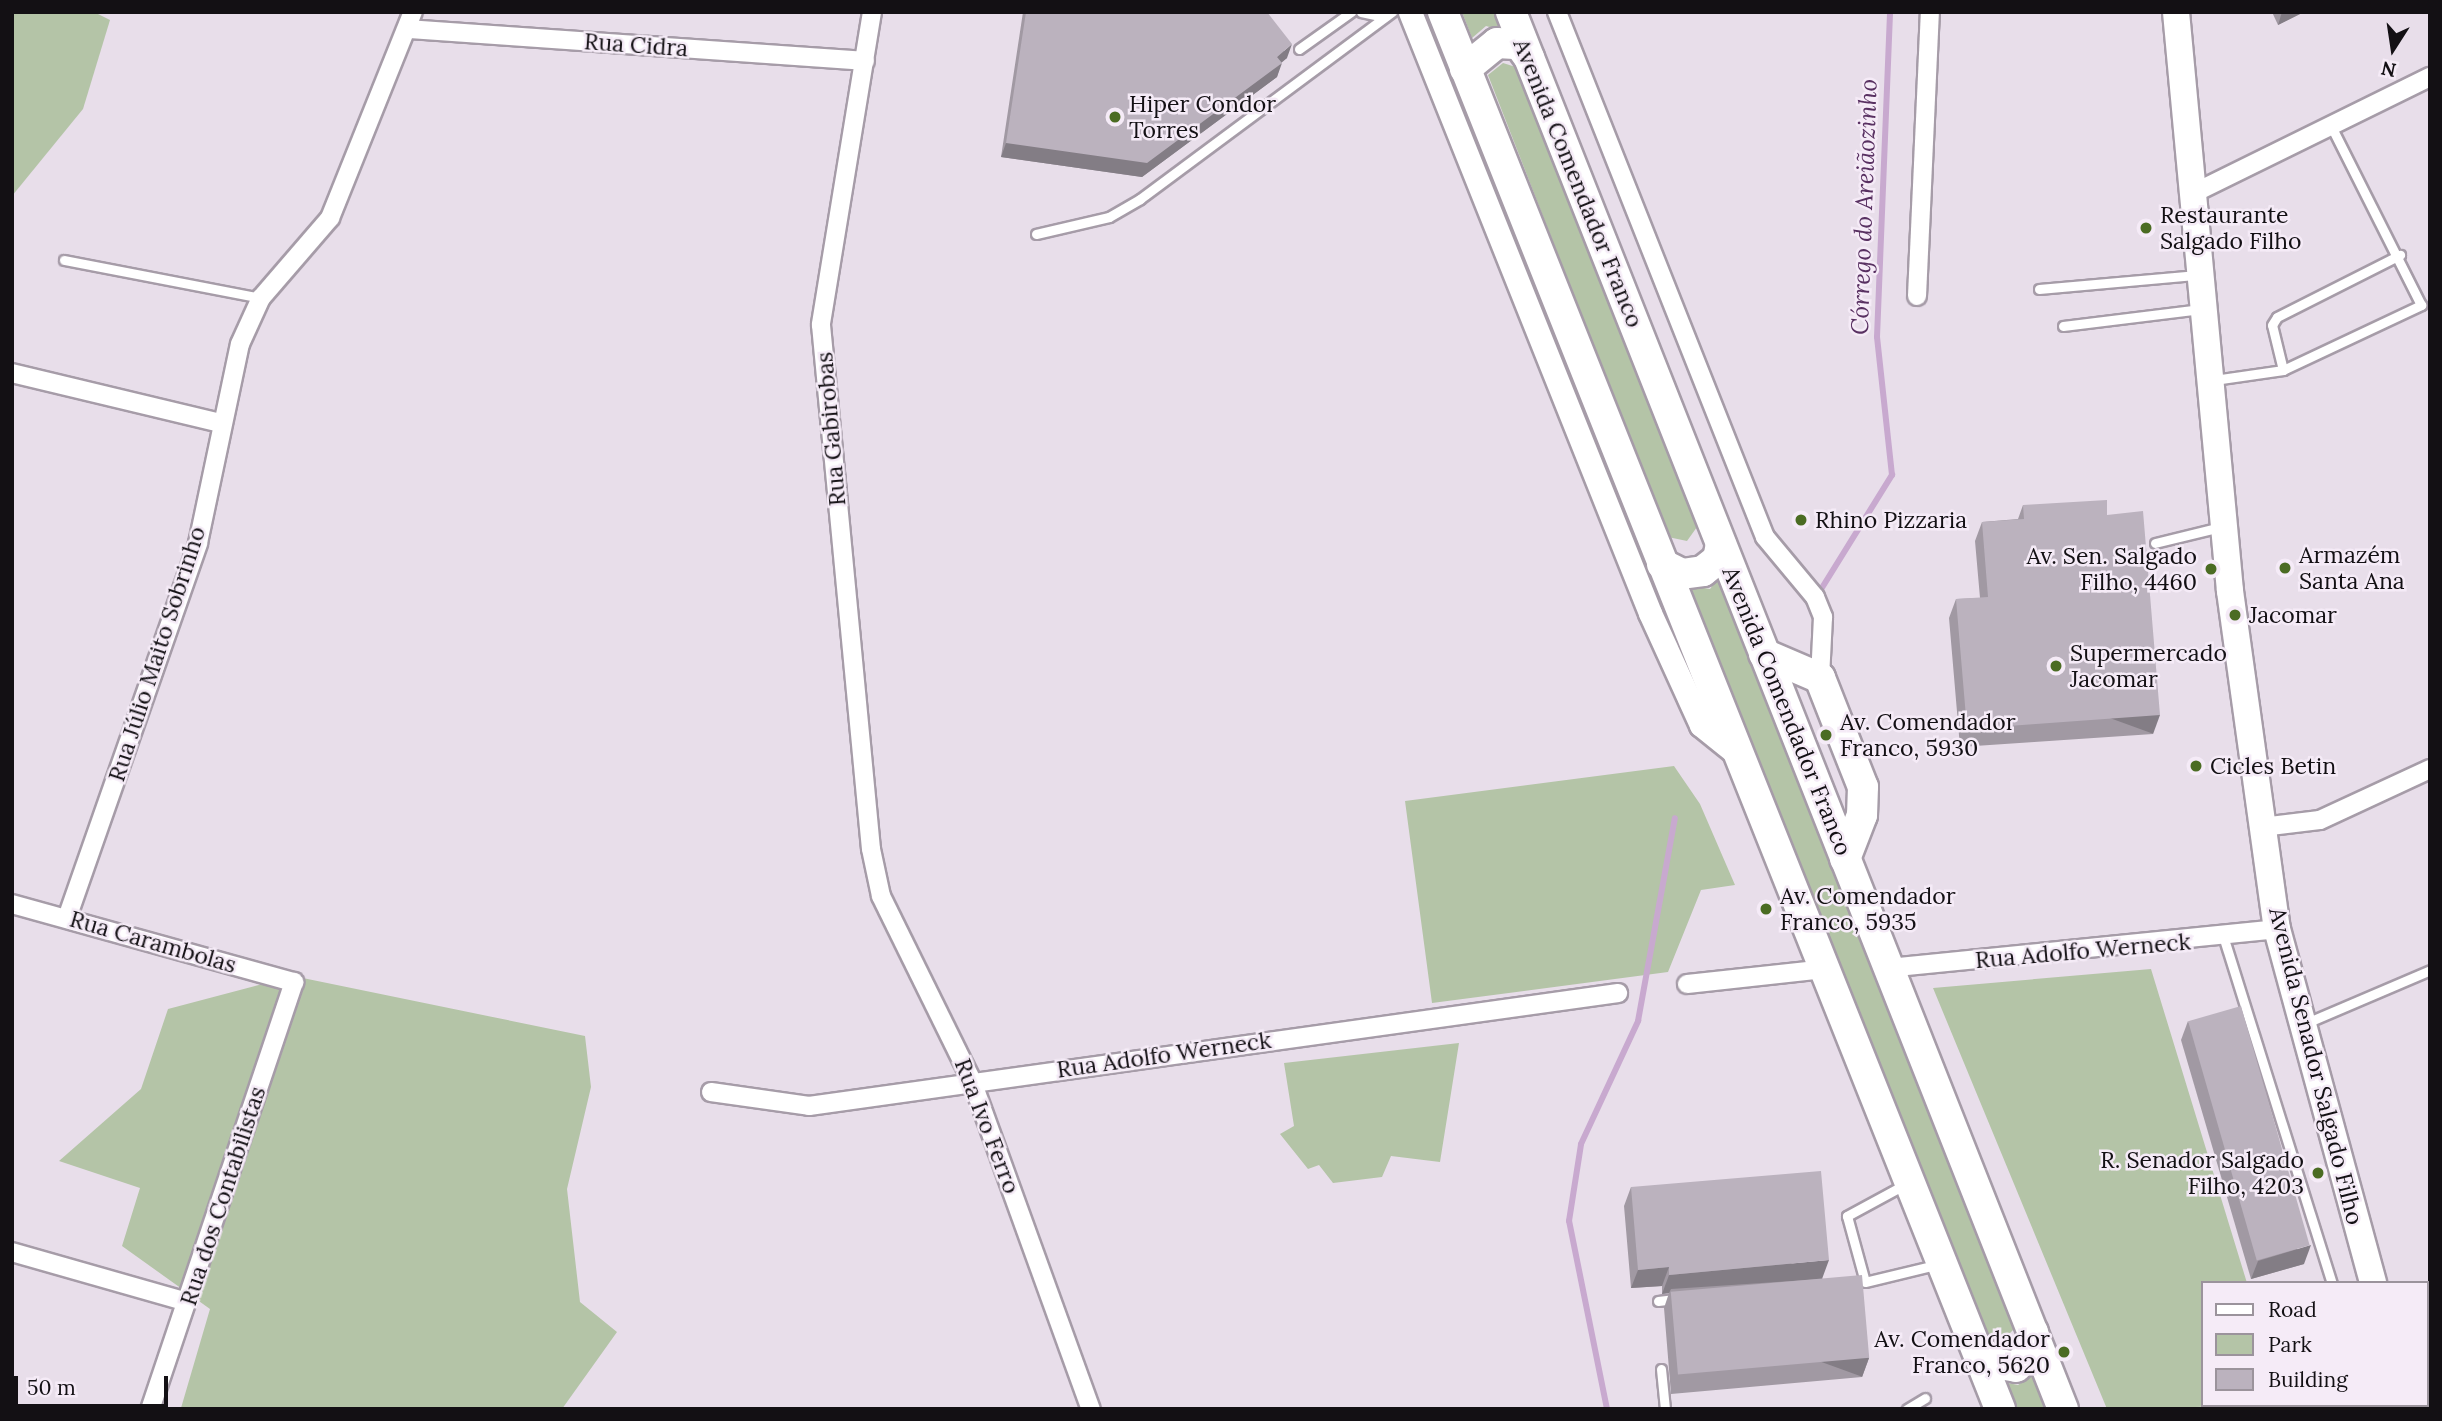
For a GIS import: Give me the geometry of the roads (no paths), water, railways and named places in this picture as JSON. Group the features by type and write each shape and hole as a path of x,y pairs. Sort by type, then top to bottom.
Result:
{"highway":[{"path":"1443,12 1737,754 1978,1348 2000,1409"},
{"name":"Avenida Comendador Franco","path":"1511,12 2063,1409"},
{"path":"1465,69 1497,43 1519,44 1529,58"},
{"path":"1661,564 1682,574 1703,571 1718,559 1721,544"},
{"path":"1764,654 1820,678 1863,787 1862,815 1845,859"},
{"path":"1978,1348 1994,1363 2015,1367 2033,1350 2033,1332"}],"main road":[{"name":"Avenida Senador Salgado Filho","path":"2181,14 2194,193 2214,380 2225,525 2277,929 2372,1281"}],"street":[{"name":"Rua Gabirobas","path":"871,849 821,325 872,12"},
{"path":"1410,12 1650,613 1702,725 1737,754"},
{"name":"Avenida Comendador Franco","path":"1557,12 1765,537 1815,597 1823,617 1820,678"},
{"path":"1917,296 1930,12"},
{"name":"Rua Cidra","path":"410,21 864,61"},
{"name":"Rua Júlio Maito Sobrinho","path":"67,918 198,543 221,423 240,344 261,298 330,218 410,21"},
{"path":"2194,193 2430,77"},
{"path":"12,373 221,423"},
{"path":"2262,827 2320,820 2430,769"},
{"name":"Rua Ivo Ferro","path":"871,849 881,896 972,1081 1091,1409"},
{"name":"Rua Carambolas","path":"12,904 294,982"},
{"name":"Rua Adolfo Werneck","path":"1888,968 2224,939 2277,929"},
{"path":"1687,984 1824,969"},
{"name":"Rua dos Contabilistas","path":"150,1409 294,982"},
{"name":"Rua Adolfo Werneck","path":"711,1092 809,1106 972,1081 1618,993"},
{"path":"12,1252 187,1302"}],"lane":[{"path":"1299,49 1351,12"},
{"path":"1361,12 1388,14"},
{"path":"1036,233 1109,217 1140,199 1388,14"},
{"path":"2214,380 2283,370 2421,305 2400,255 2331,126"},
{"path":"2283,370 2272,326 2277,317 2400,255"},
{"path":"64,260 261,298"},
{"path":"2039,289 2203,275"},
{"path":"2063,326 2206,308"},
{"path":"2155,543 2225,525"},
{"path":"2224,939 2331,1281"},
{"path":"2303,1024 2430,970"},
{"path":"1865,1282 1847,1216 1909,1182"},
{"path":"1852,1283 1942,1264"},
{"path":"1658,1301 1686,1298"},
{"path":"1661,1369 1665,1409"},
{"path":"1908,1409 1925,1398"}],"waterway":[{"name":"Córrego do Areiãozinho","path":"1820,591 1892,475 1877,337 1890,12"},
{"name":"Córrego do Areiãozinho","path":"1607,1409 1569,1221 1581,1144 1638,1021 1675,818"}],"place":[{"name":"Hiper Condor Torres","path":"1115,117"},
{"name":"Restaurante Salgado Filho","path":"2146,228"},
{"name":"Rhino Pizzaria","path":"1801,520"},
{"name":"Armazém Santa Ana","path":"2285,568"},
{"name":"Av. Sen. Salgado Filho, 4460","path":"2211,569"},
{"name":"Jacomar","path":"2235,615"},
{"name":"Supermercado Jacomar","path":"2056,666"},
{"name":"Av. Comendador Franco, 5930","path":"1826,735"},
{"name":"Cicles Betin","path":"2196,766"},
{"name":"Av. Comendador Franco, 5935","path":"1766,909"},
{"name":"R. Senador Salgado Filho, 4203","path":"2318,1173"},
{"name":"Av. Comendador Franco, 5620","path":"2064,1352"}]}
